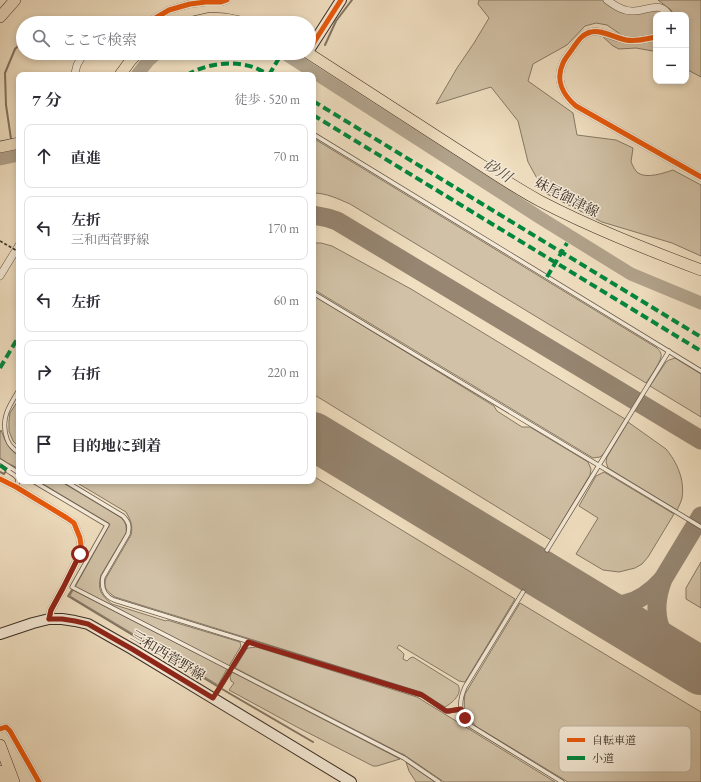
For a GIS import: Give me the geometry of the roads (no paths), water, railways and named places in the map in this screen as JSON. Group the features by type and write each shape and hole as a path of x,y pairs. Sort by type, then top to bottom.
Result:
{"main road":[{"path":"0,17 15,0"},
{"path":"316,39 341,0"},
{"name":"妹尾御津線","path":"316,58 497,176 538,200 604,232 701,270"},
{"path":"122,72 131,60"},
{"path":"0,147 16,144"},
{"name":"三和西菅野線","path":"0,634 33,622 49,619 62,619 88,624 132,649 351,782"},
{"path":"0,745 14,782"},
{"path":"0,771 4,782"}],"street":[{"path":"159,16 169,10 190,4 221,2 227,0"},
{"path":"607,0 628,11 635,12 656,6 667,12"},
{"path":"653,38 640,41 631,41 597,31 591,31 585,34 579,38 563,62 559,76 561,85 568,100 576,106 701,177"},
{"path":"75,72 80,60"},
{"path":"0,276 16,250"},
{"path":"0,479 16,487 74,523 80,538 80,554 51,610 49,619"},
{"path":"0,729 6,727 10,731 39,782"}],"lane":[{"path":"316,136 701,371"},
{"path":"316,295 701,527"},
{"path":"547,550 669,352"},
{"path":"16,395 4,416 2,428 8,442 16,451"},
{"path":"0,461 16,471"},
{"path":"10,468 8,471 16,476"},
{"path":"38,484 107,524 72,587 404,758 439,782"},
{"path":"70,484 123,516 130,526 128,534 103,577 102,587 106,595 114,600 422,695 446,711 461,709"},
{"path":"523,592 464,687 460,701 461,709 471,726 562,782"},
{"path":"213,698 248,642"}],"waterway":[{"path":"325,45 336,21 352,0"},
{"path":"11,139 6,105 5,73 16,48"},
{"name":"砂川","path":"139,72 149,60"},
{"name":"砂川","path":"295,60 314,72"},
{"name":"砂川","path":"316,74 539,217 631,274 701,303"},
{"name":"砂川","path":"0,159 16,156"},
{"path":"11,466 16,469"},
{"path":"0,472 4,474 6,471"},
{"path":"72,590 68,596 217,686"},
{"path":"222,689 313,742"}]}
